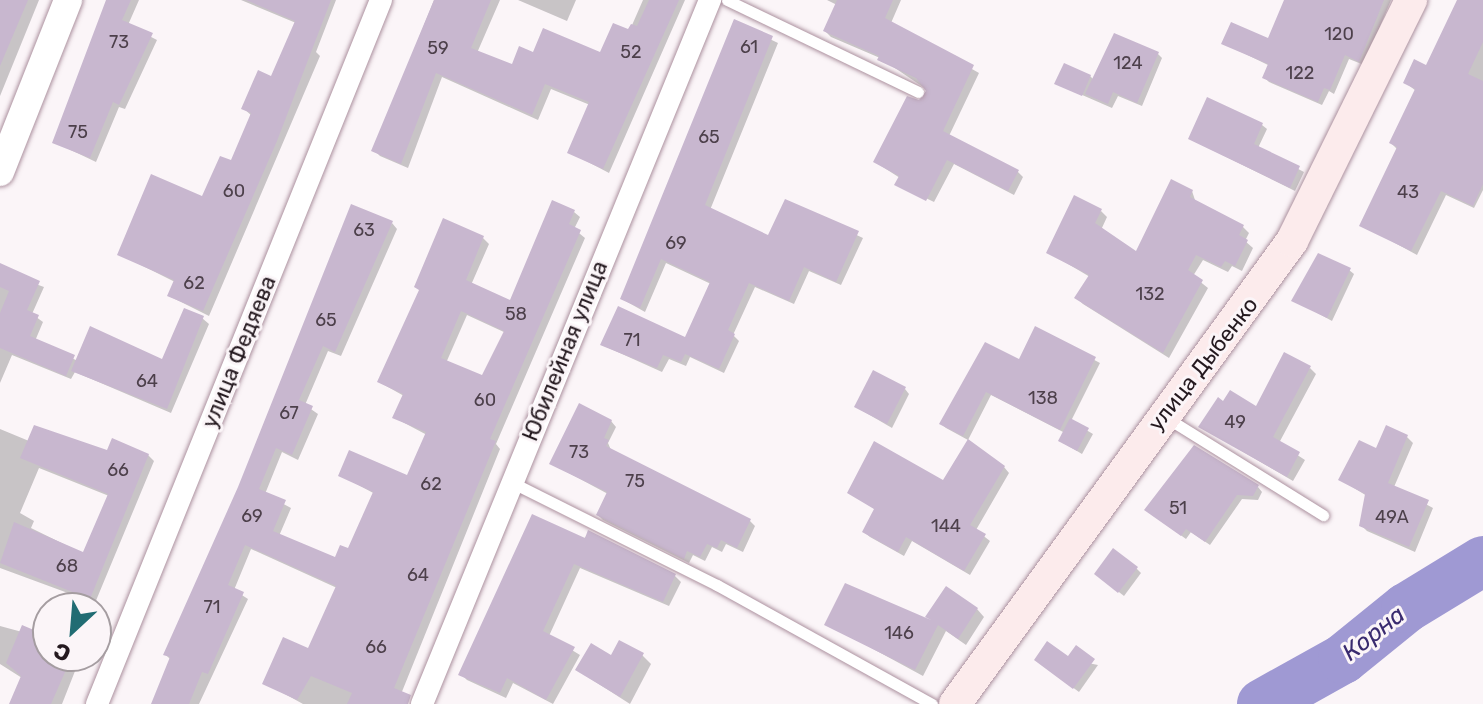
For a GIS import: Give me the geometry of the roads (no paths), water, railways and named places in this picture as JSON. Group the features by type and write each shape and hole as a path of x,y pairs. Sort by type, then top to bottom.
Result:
{"main road":[{"name":"улица Дыбенко","path":"955,704 1162,415 1292,241 1411,0"}],"street":[{"path":"0,172 68,0"},
{"name":"улица Федяева","path":"97,704 381,0"},
{"name":"Юбилейная улица","path":"422,704 710,0"}],"lane":[{"path":"727,0 918,92"},
{"path":"1162,415 1323,515"},
{"path":"511,482 717,585 932,704"}],"waterway":[{"name":"Корна","path":"1262,704 1343,659 1406,608 1483,561"}]}
